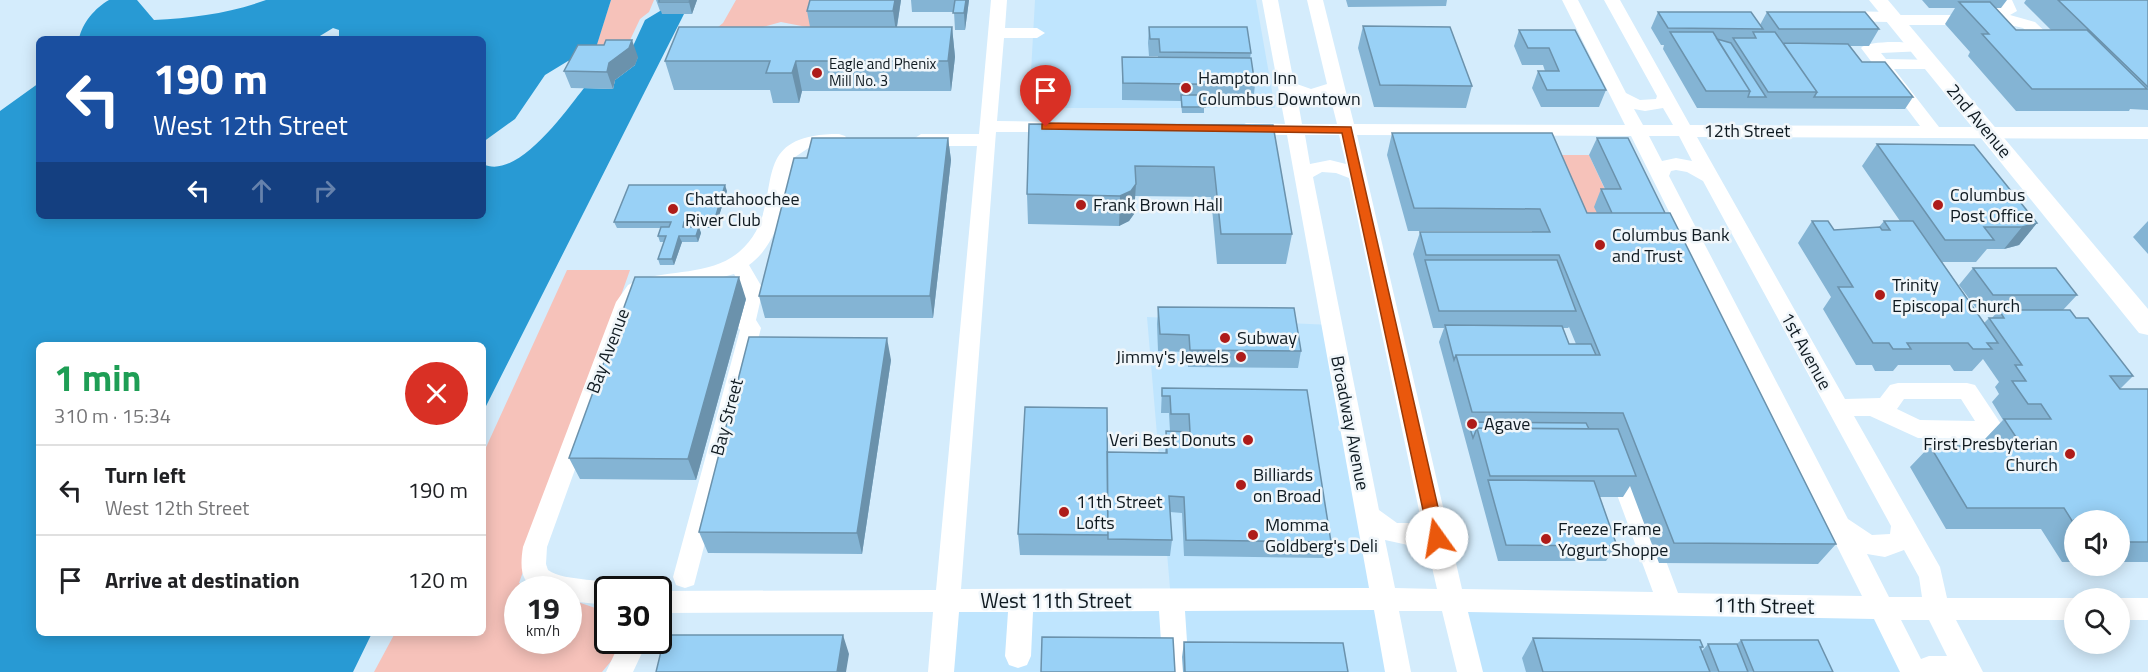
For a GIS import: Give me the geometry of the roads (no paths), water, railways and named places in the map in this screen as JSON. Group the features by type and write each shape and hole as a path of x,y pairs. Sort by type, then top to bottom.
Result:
{"main road":[{"name":"2nd Avenue","path":"1888,12 2148,326"}],"street":[{"path":"940,672 999,0"},
{"name":"Broadway Avenue","path":"1269,0 1398,672"},
{"path":"1315,0 1358,175 1432,516 1470,672"},
{"path":"1570,0 1914,672"},
{"name":"1st Avenue","path":"1612,0 1931,575 1936,609 1970,672"},
{"path":"1837,16 1888,12 2009,11 2009,6 2004,0"},
{"path":"1888,12 2010,20 2029,25 2050,46"},
{"path":"997,33 1037,33"},
{"path":"1925,56 1869,48 1933,132"},
{"path":"1286,85 1300,93 1314,96 1326,93 1336,86"},
{"path":"1618,95 1640,105 1663,102 1665,96"},
{"path":"898,140 1072,127"},
{"name":"12th Street","path":"1223,128 2148,133"},
{"name":"Bay Avenue","path":"594,592 557,587 540,579 534,570 535,547 628,298 635,290 656,281 721,272 738,264 761,243 786,156 798,144 818,140 852,140"},
{"path":"1660,176 1664,167 1684,164 1710,177"},
{"path":"1303,175 1314,167 1328,165 1342,167 1358,175"},
{"name":"Bay Street","path":"684,577 751,328 745,322 753,289 738,264"},
{"path":"1838,408 1874,408"},
{"path":"1609,442 1670,604"},
{"path":"1368,515 1384,530 1400,536 1412,536 1424,531 1432,516"},
{"path":"1839,525 1856,540 1873,546 1891,547 1901,540 1903,525"},
{"path":"1171,600 1176,672"},
{"name":"West 11th Street","path":"672,602 1453,600"},
{"name":"11th Street","path":"1453,600 1936,609 2064,609"},
{"path":"1018,656 1021,601"},
{"path":"2130,609 2148,609"},
{"path":"618,672 627,654"},
{"path":"1926,672 1929,668 1950,668 1957,672"}],"water":[{"path":"109,0 137,0 154,20 211,14 266,0 611,0 594,54 568,61 545,75 515,119 486,140 486,36 339,36 339,30 333,28 320,36 80,36 90,16"},
{"path":"660,11 663,11 663,14 684,14 486,406 486,342 36,342 36,636 371,636 353,672 0,672 0,111 36,85 36,219 486,219 486,165 496,167 511,163 525,153 553,127 584,88 613,89 615,80 635,65 628,57 645,20"}],"place":[{"name":"Eagle and Phenix Mill No. 3","path":"817,73"},
{"name":"Hampton Inn Columbus Downtown","path":"1186,88"},
{"name":"Frank Brown Hall","path":"1081,205"},
{"name":"Columbus Post Office","path":"1938,205"},
{"name":"Chattahoochee River Club","path":"673,209"},
{"name":"Columbus Bank and Trust","path":"1600,245"},
{"name":"Trinity Episcopal Church","path":"1880,295"},
{"name":"Subway","path":"1225,338"},
{"name":"Jimmy's Jewels","path":"1241,357"},
{"name":"Agave","path":"1472,424"},
{"name":"Veri Best Donuts","path":"1248,440"},
{"name":"First Presbyterian Church","path":"2070,454"},
{"name":"Billiards on Broad","path":"1241,485"},
{"name":"11th Street Lofts","path":"1064,512"},
{"name":"Momma Goldberg's Deli","path":"1253,535"},
{"name":"Freeze Frame Yogurt Shoppe","path":"1546,539"}]}
